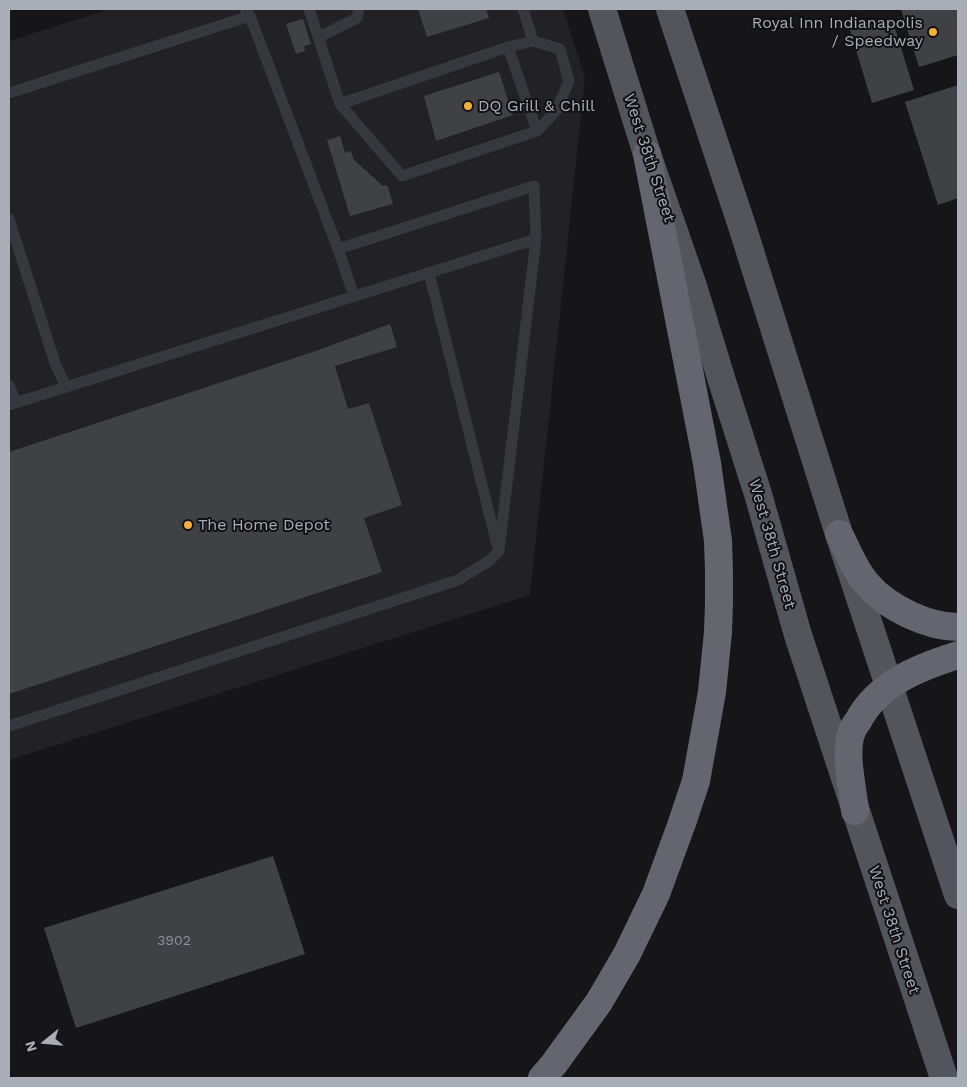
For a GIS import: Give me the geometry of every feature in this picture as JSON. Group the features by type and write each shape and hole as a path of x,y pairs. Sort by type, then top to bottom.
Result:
{"highway":[{"path":"542,1078 599,1002 627,954 656,894 696,780 712,692 719,603 718,541 707,463 647,154"},
{"path":"839,534 858,572 882,599 917,618 950,627 958,627"},
{"path":"855,811 848,755 850,734 859,718 869,704 889,686 914,671 958,655"}],"main road":[{"name":"West 38th Street","path":"602,9 647,154 693,286 758,494 798,635 941,1071"},
{"path":"670,9 744,233 839,534 958,895"}],"lane":[{"path":"310,9 340,104 402,176 537,131 556,110 569,81 560,50 533,41 508,46 340,104"},
{"path":"319,37 356,18 359,9"},
{"path":"523,9 533,41"},
{"path":"9,93 247,12 338,249 354,296"},
{"path":"508,46 537,131"},
{"path":"9,726 458,580 489,561 499,551 536,239 534,186 338,249"},
{"path":"9,219 55,364 66,387"},
{"path":"9,384 13,404 536,239"},
{"path":"429,273 499,551"}],"shaded area":[{"path":"110,9 563,9 585,78 530,595 9,760 9,41"}],"building":[{"path":"418,9 486,9 489,18 427,37"},
{"name":"Royal Inn Indianapolis / Speedway","path":"901,9 958,9 958,55 919,67"},
{"path":"892,18 914,90 872,103 850,30"},
{"path":"303,19 311,44 304,46 305,51 296,54 286,24"},
{"name":"DQ Grill & Chill","path":"499,72 513,115 436,141 424,96"},
{"path":"958,85 958,198 938,205 905,102"},
{"path":"340,136 345,153 351,151 354,160 383,186 387,185 393,204 350,216 327,140"},
{"name":"The Home Depot","path":"390,324 397,347 335,366 348,409 369,403 402,505 364,518 382,572 9,694 9,452 310,353"},
{"path":"273,856 305,954 76,1028 44,928"}],"place":[{"name":"Royal Inn Indianapolis / Speedway","path":"933,32"},
{"name":"DQ Grill & Chill","path":"468,106"},
{"name":"The Home Depot","path":"188,525"}]}
